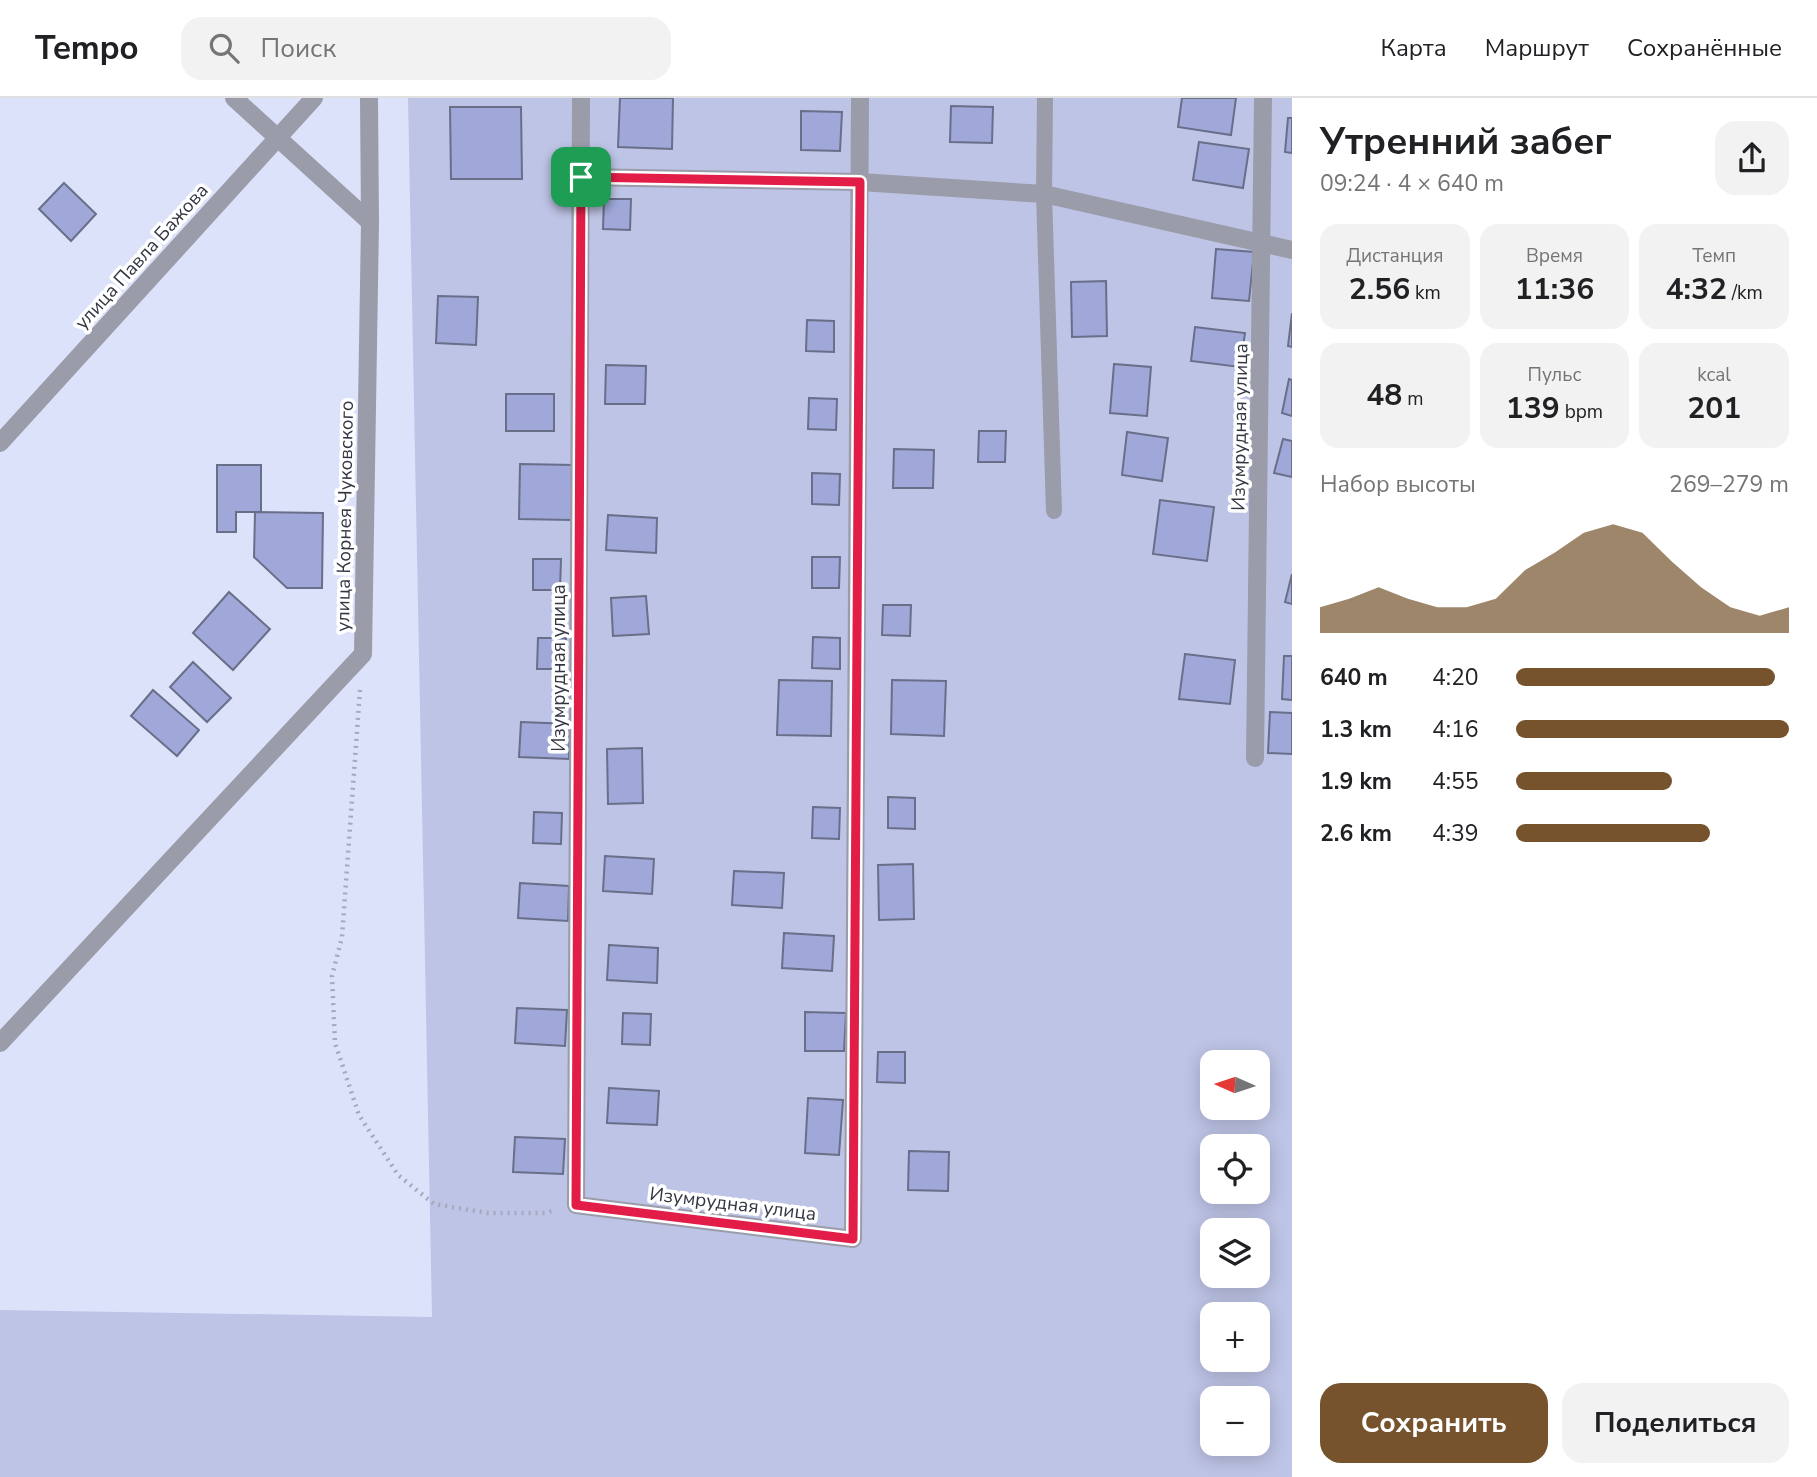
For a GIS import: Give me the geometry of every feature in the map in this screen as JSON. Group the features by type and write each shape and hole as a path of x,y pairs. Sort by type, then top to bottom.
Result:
{"street":[{"path":"234,98 370,222"},
{"name":"улица Павла Бажова","path":"0,443 314,98"},
{"name":"улица Корнея Чуковского","path":"0,1042 363,654 370,222 369,98"},
{"name":"Изумрудная улица","path":"581,98 576,1205 853,1239 860,98"},
{"name":"Изумрудная улица","path":"1255,758 1263,98"},
{"path":"581,177 860,182 1044,194 1292,250"}],"lane":[{"path":"1045,98 1044,194 1054,511"}],"path":[{"path":"363,654 342,937 332,976 335,1043 359,1115 398,1175 434,1204 487,1213 545,1213 576,1205"}],"shaded area":[{"path":"408,98 1292,98 1292,1477 0,1477 0,1310 432,1317"}],"building":[{"path":"620,98 673,98 672,149 618,147"},
{"path":"1182,98 1236,98 1231,135 1178,127"},
{"path":"951,106 993,107 992,143 950,142"},
{"path":"450,107 521,107 522,179 451,179"},
{"path":"801,111 842,112 840,151 801,150"},
{"path":"1288,118 1292,118 1292,153 1285,152"},
{"path":"1199,142 1249,149 1243,188 1193,180"},
{"path":"64,183 96,214 71,241 39,209"},
{"path":"604,199 631,199 630,230 603,229"},
{"path":"1216,249 1254,252 1249,301 1212,298"},
{"path":"1106,281 1107,336 1072,337 1071,282"},
{"path":"438,296 478,297 476,345 436,343"},
{"path":"1292,313 1292,347 1288,346"},
{"path":"807,320 834,321 834,352 806,351"},
{"path":"1195,327 1245,333 1240,367 1191,361"},
{"path":"1114,364 1151,367 1147,416 1110,413"},
{"path":"606,365 646,366 645,404 605,404"},
{"path":"1289,379 1292,380 1292,416 1282,413"},
{"path":"506,394 554,394 554,431 506,431"},
{"path":"809,398 837,399 836,430 808,429"},
{"path":"979,431 1006,431 1005,462 978,462"},
{"path":"1127,432 1168,438 1162,481 1122,475"},
{"path":"1283,439 1292,441 1292,477 1274,473"},
{"path":"894,449 934,450 933,488 893,488"},
{"path":"520,464 574,465 572,520 519,519"},
{"path":"217,465 261,465 261,512 236,512 236,532 217,532"},
{"path":"812,473 840,474 839,505 812,504"},
{"path":"1160,500 1214,507 1207,561 1153,554"},
{"path":"255,512 323,513 322,588 287,588 254,557"},
{"path":"608,515 657,518 656,553 606,550"},
{"path":"812,557 840,557 839,588 812,588"},
{"path":"533,559 561,559 560,590 533,590"},
{"path":"1292,574 1292,604 1285,602"},
{"path":"229,592 270,629 233,670 193,633"},
{"path":"646,596 649,634 613,636 611,598"},
{"path":"883,605 911,605 910,636 882,635"},
{"path":"813,637 840,638 840,669 812,668"},
{"path":"538,638 566,638 565,669 537,669"},
{"path":"1185,654 1235,660 1230,704 1179,699"},
{"path":"1284,656 1292,656 1292,700 1282,699"},
{"path":"193,662 231,698 207,722 170,687"},
{"path":"779,680 832,681 831,736 777,735"},
{"path":"892,680 946,681 944,736 891,734"},
{"path":"153,690 199,730 177,756 131,716"},
{"path":"1270,712 1292,713 1292,754 1268,753"},
{"path":"521,722 570,724 569,759 519,757"},
{"path":"642,748 643,803 608,804 607,749"},
{"path":"888,797 915,798 915,829 888,828"},
{"path":"813,807 840,808 839,839 812,838"},
{"path":"534,812 562,813 561,844 533,843"},
{"path":"605,856 654,859 652,894 603,891"},
{"path":"913,864 914,919 879,920 878,865"},
{"path":"734,871 784,873 782,908 732,905"},
{"path":"520,883 569,886 568,921 518,918"},
{"path":"784,933 834,936 832,971 782,968"},
{"path":"609,945 658,948 657,983 607,980"},
{"path":"517,1008 567,1010 565,1046 515,1043"},
{"path":"805,1012 846,1013 844,1051 805,1051"},
{"path":"623,1013 651,1014 650,1045 622,1044"},
{"path":"878,1052 905,1052 905,1083 877,1082"},
{"path":"609,1088 659,1091 657,1125 607,1123"},
{"path":"808,1098 843,1100 839,1155 805,1153"},
{"path":"515,1137 565,1139 563,1174 513,1172"},
{"path":"909,1151 949,1152 948,1191 908,1190"}],"route":[{"path":"581,177 860,182 853,1239 576,1205 581,177"}]}
